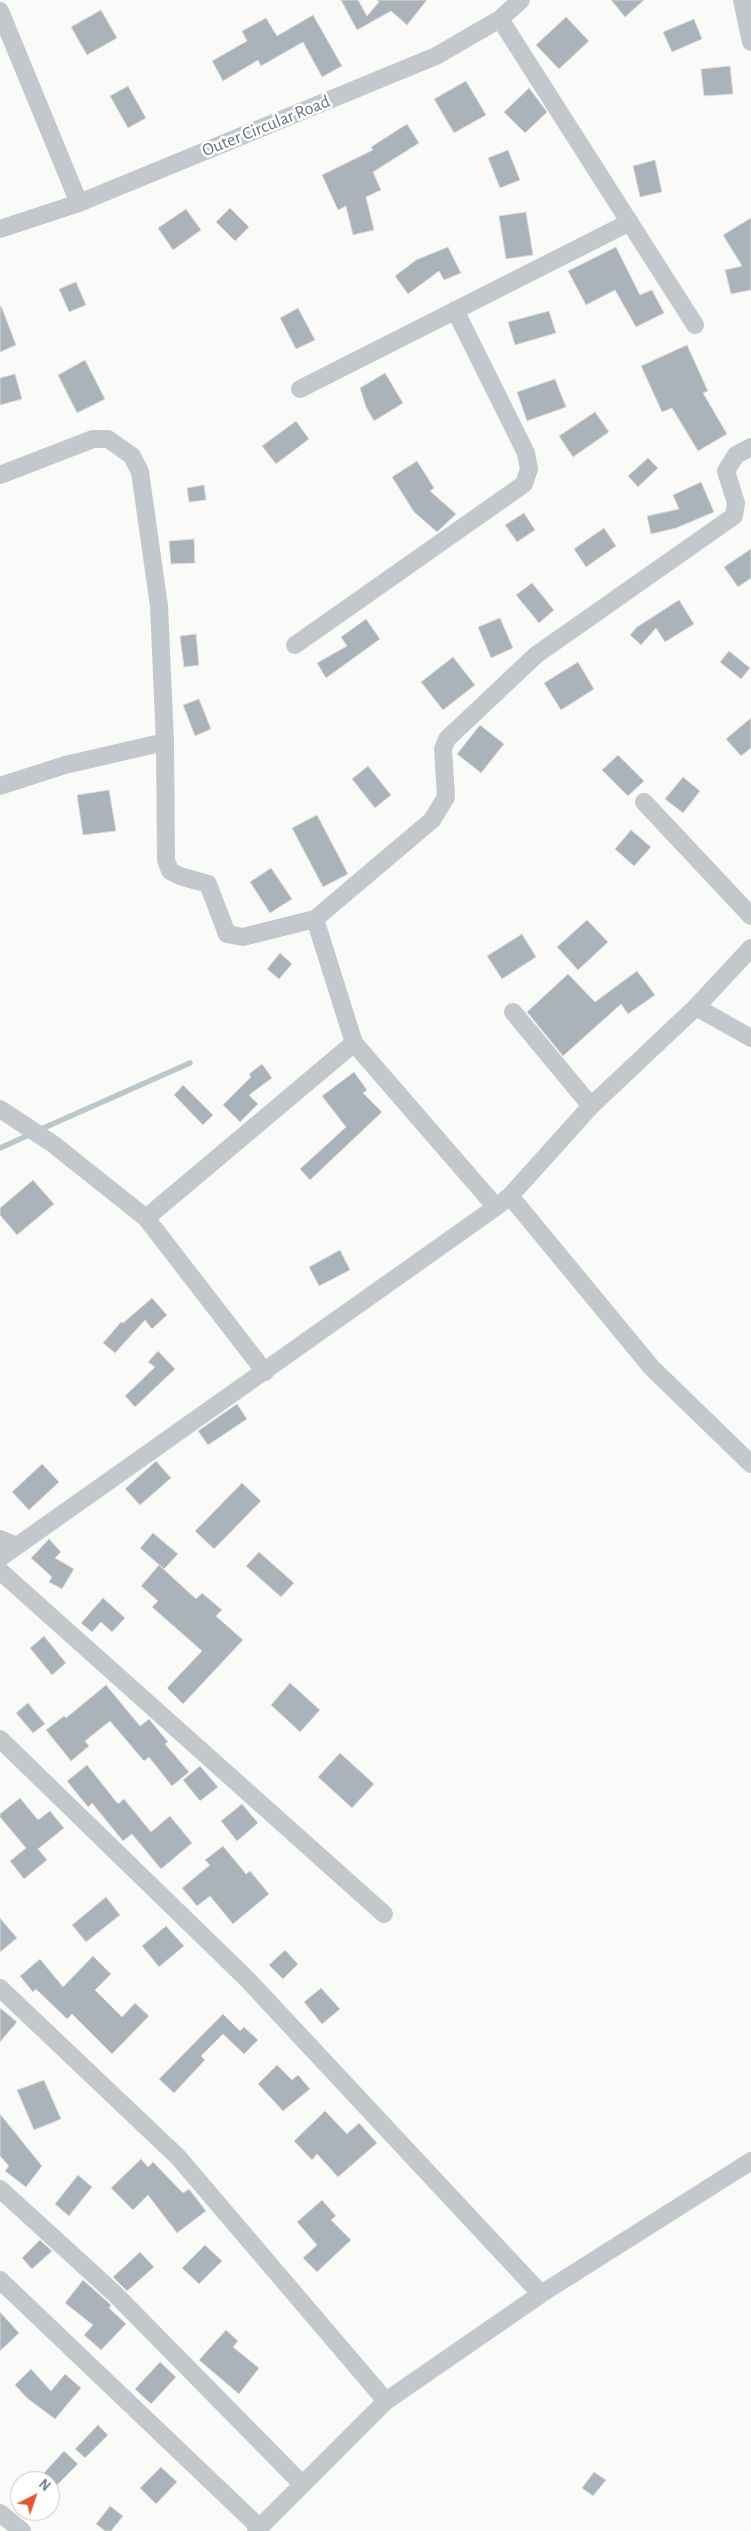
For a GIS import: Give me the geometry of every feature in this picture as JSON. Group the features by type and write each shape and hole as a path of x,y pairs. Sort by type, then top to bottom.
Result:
{"street":[{"name":"Outer Circular Road","path":"0,229 78,203 436,56 500,19 521,0"},
{"path":"742,0 751,42"},
{"path":"0,11 78,203"},
{"path":"500,19 695,325"},
{"path":"300,389 630,222"},
{"path":"295,645 524,484 529,469 526,453 455,310"},
{"path":"0,475 93,439 108,439 132,456 140,472 159,606 165,742 166,860 170,871 180,876 201,880 208,884 227,934 242,937 315,919 432,820 446,797 443,749 446,739 536,655 734,516 736,503 726,471 736,455 751,448"},
{"path":"0,786 65,765 165,742"},
{"path":"644,802 751,916"},
{"path":"315,919 354,1043 496,1207"},
{"path":"0,1558 265,1372 510,1196 591,1106 696,1007 751,948"},
{"path":"696,1007 751,1038"},
{"path":"513,1012 591,1106"},
{"path":"146,1218 354,1043"},
{"path":"3,1111 52,1144 146,1218 265,1372"},
{"path":"510,1196 652,1368 751,1464"},
{"path":"0,1539 17,1546"},
{"path":"0,1571 384,1914"},
{"path":"0,1739 247,1979 540,2294"},
{"path":"0,1988 178,2158 386,2401"},
{"path":"0,2280 257,2529 386,2401 540,2294 751,2161"},
{"path":"0,2189 114,2294 302,2484"},
{"path":"0,2513 22,2531"}],"building":[{"path":"341,0 358,0 367,16 379,2 377,0 427,0 407,25 391,11 357,30"},
{"path":"611,0 644,0 625,17"},
{"path":"101,10 117,38 87,55 71,27"},
{"path":"313,15 342,66 322,77 303,42 261,66 258,60 223,81 212,61 247,41 242,31 266,18 277,36"},
{"path":"566,17 589,41 559,69 536,45"},
{"path":"694,19 702,39 672,52 663,32"},
{"path":"730,66 733,94 704,96 701,69"},
{"path":"466,81 486,115 454,133 434,99"},
{"path":"128,86 146,118 128,128 110,96"},
{"path":"529,88 547,112 525,133 504,112"},
{"path":"407,124 419,143 373,172 381,190 366,197 374,230 353,235 346,206 338,210 322,175 373,150 371,147"},
{"path":"508,150 520,180 500,188 488,158"},
{"path":"655,160 662,192 640,197 633,166"},
{"path":"230,208 249,227 235,241 216,222"},
{"path":"186,209 201,230 173,250 158,228"},
{"path":"526,212 533,255 506,259 499,216"},
{"path":"751,218 751,290 731,294 725,270 742,266 723,235"},
{"path":"448,247 461,273 444,280 439,271 408,294 395,276 416,260"},
{"path":"616,247 640,295 652,290 664,313 636,327 615,290 586,305 568,271"},
{"path":"76,282 86,305 69,312 59,289"},
{"path":"0,307 16,345 0,352"},
{"path":"298,308 315,340 296,349 280,318"},
{"path":"549,311 556,333 515,345 508,322"},
{"path":"687,345 708,391 703,393 727,434 698,451 672,408 662,412 641,366"},
{"path":"85,360 105,399 77,413 58,375"},
{"path":"385,373 403,403 374,421 366,407 360,388"},
{"path":"15,374 22,399 0,405 0,378"},
{"path":"555,379 566,407 527,421 517,392"},
{"path":"595,412 609,432 573,457 559,436"},
{"path":"296,421 309,439 276,464 262,446"},
{"path":"648,458 658,468 638,487 628,476"},
{"path":"417,461 434,488 430,491 456,514 437,532 414,512 392,477"},
{"path":"701,482 714,512 676,528 651,534 647,516 679,509 673,495"},
{"path":"204,485 206,500 189,502 187,488"},
{"path":"524,513 535,530 517,542 505,525"},
{"path":"604,528 616,546 586,567 574,549"},
{"path":"194,539 195,563 171,564 169,541"},
{"path":"751,549 751,578 738,587 724,567"},
{"path":"532,583 554,610 539,623 516,595"},
{"path":"679,600 694,624 665,642 656,628 641,645 630,635 637,627"},
{"path":"500,618 513,648 491,658 478,627"},
{"path":"366,619 380,639 326,678 317,663 347,646 341,637"},
{"path":"196,634 199,665 184,667 180,636"},
{"path":"729,651 750,668 741,679 720,662"},
{"path":"453,657 475,685 443,710 421,682"},
{"path":"578,662 594,689 561,710 544,683"},
{"path":"199,699 211,729 195,736 183,705"},
{"path":"751,718 751,748 741,756 726,739"},
{"path":"480,725 504,744 481,773 457,754"},
{"path":"618,755 644,781 628,796 602,770"},
{"path":"368,766 391,795 375,808 352,779"},
{"path":"683,777 700,791 683,813 665,799"},
{"path":"109,790 116,831 83,835 77,795"},
{"path":"317,815 348,874 323,887 292,828"},
{"path":"631,830 651,847 634,866 615,849"},
{"path":"271,868 292,899 270,913 250,882"},
{"path":"587,920 608,942 578,970 557,947"},
{"path":"522,934 536,957 502,979 487,956"},
{"path":"280,953 292,964 279,979 267,969"},
{"path":"637,971 655,995 628,1014 621,1004 563,1056 527,1012 568,974 595,1002"},
{"path":"262,1064 272,1078 249,1095 258,1104 240,1122 223,1105 251,1077 249,1074"},
{"path":"354,1072 367,1090 363,1093 382,1112 310,1180 300,1169 346,1127 322,1096"},
{"path":"183,1085 213,1115 203,1125 174,1095"},
{"path":"33,1180 54,1204 17,1235 0,1215 0,1208"},
{"path":"340,1250 350,1270 319,1286 309,1267"},
{"path":"152,1298 167,1315 152,1329 145,1320 115,1353 103,1343 121,1322 123,1323"},
{"path":"158,1351 175,1369 135,1407 125,1396 155,1367 148,1362"},
{"path":"237,1404 247,1419 208,1445 198,1431"},
{"path":"156,1461 171,1478 140,1505 125,1489"},
{"path":"42,1464 59,1482 29,1510 12,1492"},
{"path":"242,1483 261,1501 214,1549 195,1531"},
{"path":"153,1533 178,1554 164,1569 140,1548"},
{"path":"49,1539 61,1552 55,1558 74,1569 62,1589 49,1582 52,1577 31,1558"},
{"path":"259,1552 294,1583 281,1597 246,1566"},
{"path":"159,1565 196,1599 202,1593 222,1610 216,1616 243,1640 183,1704 167,1688 202,1651 152,1607 158,1601 141,1586"},
{"path":"103,1598 125,1618 112,1632 101,1622 92,1632 81,1623"},
{"path":"44,1636 66,1663 52,1675 30,1648"},
{"path":"290,1683 320,1710 300,1732 271,1705"},
{"path":"106,1685 140,1726 149,1719 168,1742 165,1744 189,1772 172,1786 149,1757 144,1761 110,1721 85,1741 89,1746 71,1761 46,1730 64,1716 66,1718"},
{"path":"28,1703 45,1724 33,1733 16,1713"},
{"path":"340,1753 374,1784 352,1808 318,1777"},
{"path":"87,1765 118,1804 124,1799 151,1832 170,1816 192,1843 161,1869 132,1834 123,1841 92,1803 88,1807 67,1781"},
{"path":"200,1766 218,1787 200,1801 183,1780"},
{"path":"20,1798 38,1820 50,1811 64,1828 38,1849 47,1860 24,1879 10,1861 26,1848 0,1817 0,1814"},
{"path":"242,1804 258,1823 237,1841 221,1821"},
{"path":"223,1846 246,1874 250,1871 269,1894 233,1924 210,1896 197,1906 182,1888 210,1865 205,1860"},
{"path":"106,1897 120,1915 86,1942 72,1925"},
{"path":"0,1918 17,1938 0,1952"},
{"path":"166,1926 184,1946 159,1967 142,1946"},
{"path":"285,1950 298,1964 283,1979 269,1965"},
{"path":"93,1956 111,1974 95,1990 122,2017 135,2003 149,2016 112,2054 72,2014 67,2019 36,1989 33,1992 20,1976 40,1959 63,1987"},
{"path":"321,1988 340,2009 322,2024 304,2002"},
{"path":"0,2008 17,2022 0,2042"},
{"path":"223,2014 240,2031 244,2027 258,2040 244,2054 223,2034 201,2056 205,2060 174,2093 159,2079"},
{"path":"277,2065 292,2080 298,2075 310,2089 283,2111 258,2084"},
{"path":"44,2080 61,2119 34,2130 17,2090"},
{"path":"325,2111 347,2134 359,2123 377,2143 338,2177 317,2154 312,2160 294,2141"},
{"path":"0,2114 42,2166 26,2187 5,2171 9,2166 0,2156"},
{"path":"141,2159 148,2167 153,2162 183,2193 189,2189 206,2211 177,2233 148,2195 133,2210 111,2188"},
{"path":"78,2175 92,2187 69,2216 55,2204"},
{"path":"322,2200 336,2216 331,2220 351,2240 317,2272 303,2258 317,2245 297,2222"},
{"path":"40,2240 52,2251 32,2269 22,2258"},
{"path":"205,2245 222,2261 199,2284 182,2268"},
{"path":"140,2252 154,2267 127,2291 113,2277"},
{"path":"83,2280 111,2305 109,2308 126,2324 101,2350 84,2335 93,2325 65,2303"},
{"path":"0,2312 19,2333 0,2351"},
{"path":"226,2330 238,2341 233,2347 259,2368 239,2394 199,2360"},
{"path":"160,2362 176,2377 151,2404 135,2389"},
{"path":"31,2369 51,2391 65,2374 81,2388 55,2419 27,2398 15,2385"},
{"path":"98,2425 108,2435 85,2458 75,2449"},
{"path":"64,2451 78,2464 60,2482 60,2471 46,2471"},
{"path":"161,2467 177,2482 156,2504 140,2488"},
{"path":"594,2472 606,2480 593,2496 582,2488"},
{"path":"110,2506 123,2516 111,2531 105,2531 96,2524"}],"waterway":[{"path":"39,1130 190,1063"},
{"path":"0,1148 31,1134"}]}
